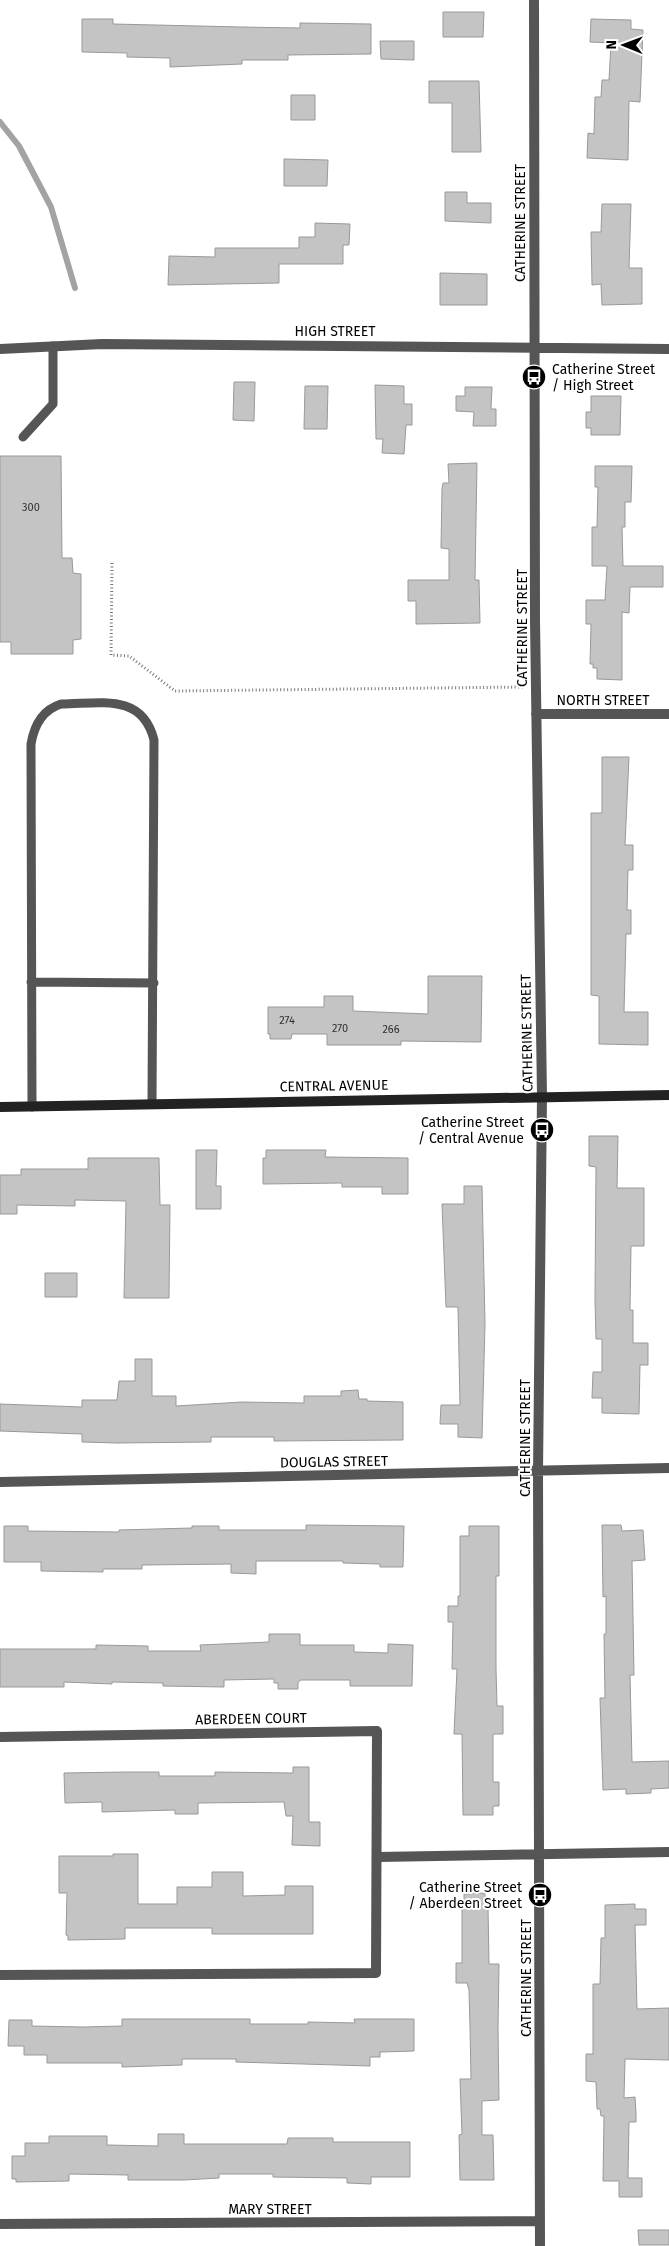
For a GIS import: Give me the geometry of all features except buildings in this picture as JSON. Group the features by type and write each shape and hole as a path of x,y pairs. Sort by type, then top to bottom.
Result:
{"main road":[{"name":"CENTRAL AVENUE","path":"0,1108 669,1095"}],"street":[{"name":"CATHERINE STREET","path":"534,0 533,346 542,1096 538,1472 540,2246"},
{"name":"HIGH STREET","path":"0,349 105,344 533,346 669,349"},
{"name":"NORTH STREET","path":"536,714 669,714"},
{"name":"DOUGLAS STREET","path":"0,1482 669,1468"},
{"name":"ABERDEEN COURT","path":"0,1737 377,1731 378,1857 376,1973 0,1975"},
{"path":"378,1857 669,1852"},
{"name":"MARY STREET","path":"0,2224 540,2221"}],"lane":[{"path":"23,437 53,404 53,346"},
{"path":"32,1107 31,744 33,732 40,719 54,706 61,704 120,704 132,707 146,718 154,740 152,1104"},
{"path":"31,982 154,982"}],"path":[{"path":"112,563 112,656 130,656 175,691 536,687"}],"waterway":[{"path":"0,122 19,146 51,207 75,288"}],"place":[{"name":"Catherine Street / High Street","path":"534,377"},
{"name":"Catherine Street / Central Avenue","path":"542,1130"},
{"name":"Catherine Street / Aberdeen Street","path":"540,1895"}]}
